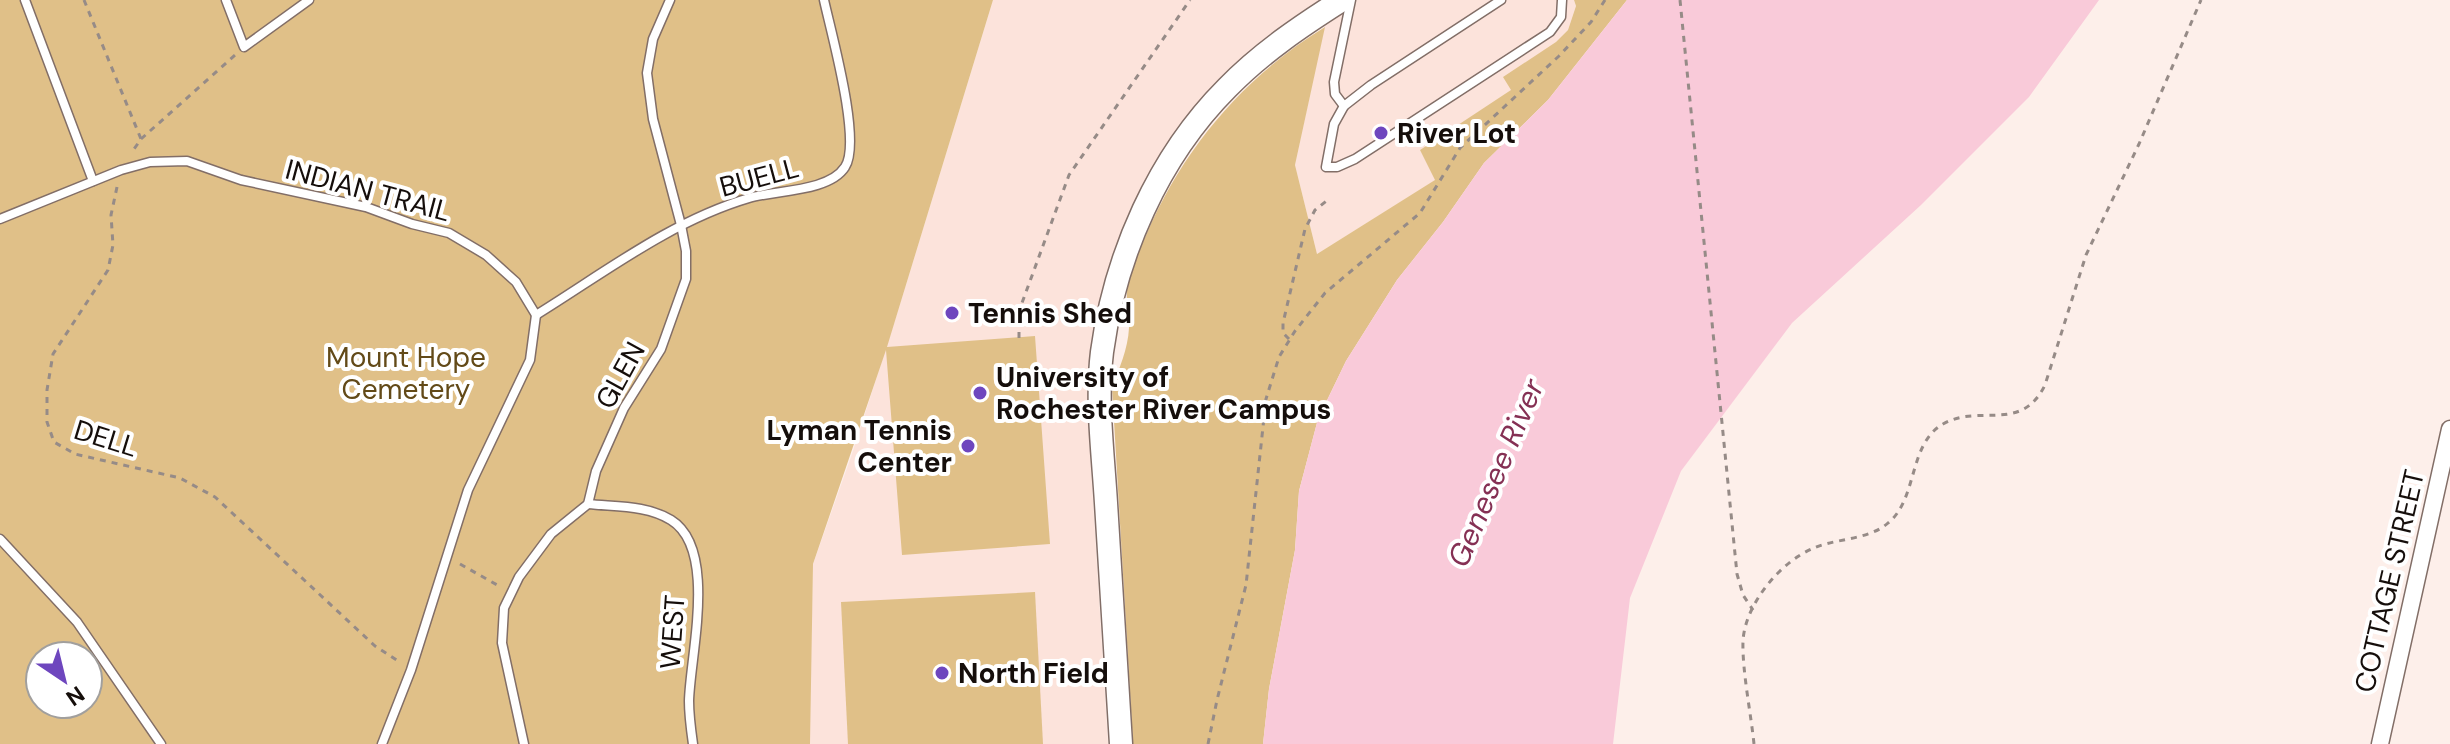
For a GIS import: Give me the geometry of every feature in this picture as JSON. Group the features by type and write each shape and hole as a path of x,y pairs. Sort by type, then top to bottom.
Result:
{"street":[{"path":"1121,744 1101,415 1102,354 1114,296 1132,236 1155,188 1183,143 1223,91 1271,48 1331,3"},
{"name":"COTTAGE STREET","path":"2380,744 2450,429"}],"lane":[{"path":"25,0 93,181"},
{"path":"226,0 244,47 309,0"},
{"name":"GLEN","path":"588,504 596,471 624,408 661,349 686,279 686,251 653,119 647,73 653,39 670,0"},
{"name":"BUELL","path":"536,315 681,225 749,198 820,184 835,178 845,167 851,146 848,116 824,0"},
{"path":"1344,106 1334,88 1351,0"},
{"path":"1501,0 1344,106 1334,124 1326,167 1348,163 1550,32 1561,17 1562,0"},
{"name":"INDIAN TRAIL","path":"0,219 121,170 150,162 187,161 241,180 366,207 412,224 449,233 486,255 516,282 536,315"},
{"path":"382,744 411,670 468,490 530,360 536,315"},
{"path":"524,744 502,643 504,608 511,592 551,534 588,504"},
{"name":"WEST","path":"588,504 648,509 674,522 688,541 695,562 700,600 689,704 693,744"},
{"path":"0,539 77,622 161,744"}],"path":[{"path":"84,0 141,139"},
{"path":"1019,338 1019,311 1069,175 1190,0"},
{"path":"1208,744 1246,585 1268,387 1279,357 1289,339 1333,285 1420,213 1460,148 1559,56 1591,22 1605,0"},
{"path":"1680,0 1737,574 1743,595 1753,610"},
{"path":"1754,744 1743,641 1753,610 1779,574 1801,553 1829,542 1868,533 1889,523 1902,504 1927,441 1943,424 1965,418 2011,415 2035,401 2045,385 2086,255 2139,144 2201,0"},
{"name":"DELL","path":"244,47 141,139 121,170 111,215 113,245 108,270 53,354 47,390 47,422 54,442 75,454 180,478 215,497 375,646 411,670"},
{"path":"1289,339 1283,333 1283,323 1305,229 1315,210 1329,199"},
{"path":"446,557 511,592"}],"shaded area":[{"name":"University of Rochester River Campus","path":"993,0 1319,0 1254,47 1217,81 1185,118 1130,210 1110,263 1096,316 1088,367 1088,420 1108,744 809,744 813,564 897,314"},
{"name":"River Lot","path":"1330,0 1574,0 1576,6 1568,30 1512,90 1420,150 1436,180 1317,254 1295,165"}],"green space":[{"name":"Mount Hope Cemetery","path":"0,0 993,0 887,347 1035,336 1050,544 902,555 886,350 813,564 810,744 0,744"},
{"path":"1574,0 1627,0 1548,100 1484,163 1397,280 1346,361 1318,419 1299,491 1295,550 1269,689 1263,744 1133,744 1112,387 1128,336 1127,291 1132,269 1179,171 1198,143 1243,91 1296,46 1325,27 1295,165 1317,254 1435,180 1420,150 1511,90 1503,77 1556,42 1568,30 1576,6"},
{"name":"North Field","path":"1035,592 1043,744 848,744 841,602"}],"water":[{"name":"Genesee River","path":"1627,0 2099,0 2029,97 1921,205 1792,323 1681,471 1630,598 1613,744 1263,744 1269,689 1295,550 1299,491 1318,419 1346,361 1397,280 1484,163 1548,100"}],"place":[{"name":"River Lot","path":"1381,133"},
{"name":"Tennis Shed","path":"952,313"},
{"name":"University of Rochester River Campus","path":"980,393"},
{"name":"Lyman Tennis Center","path":"968,446"},
{"name":"North Field","path":"942,673"}]}
